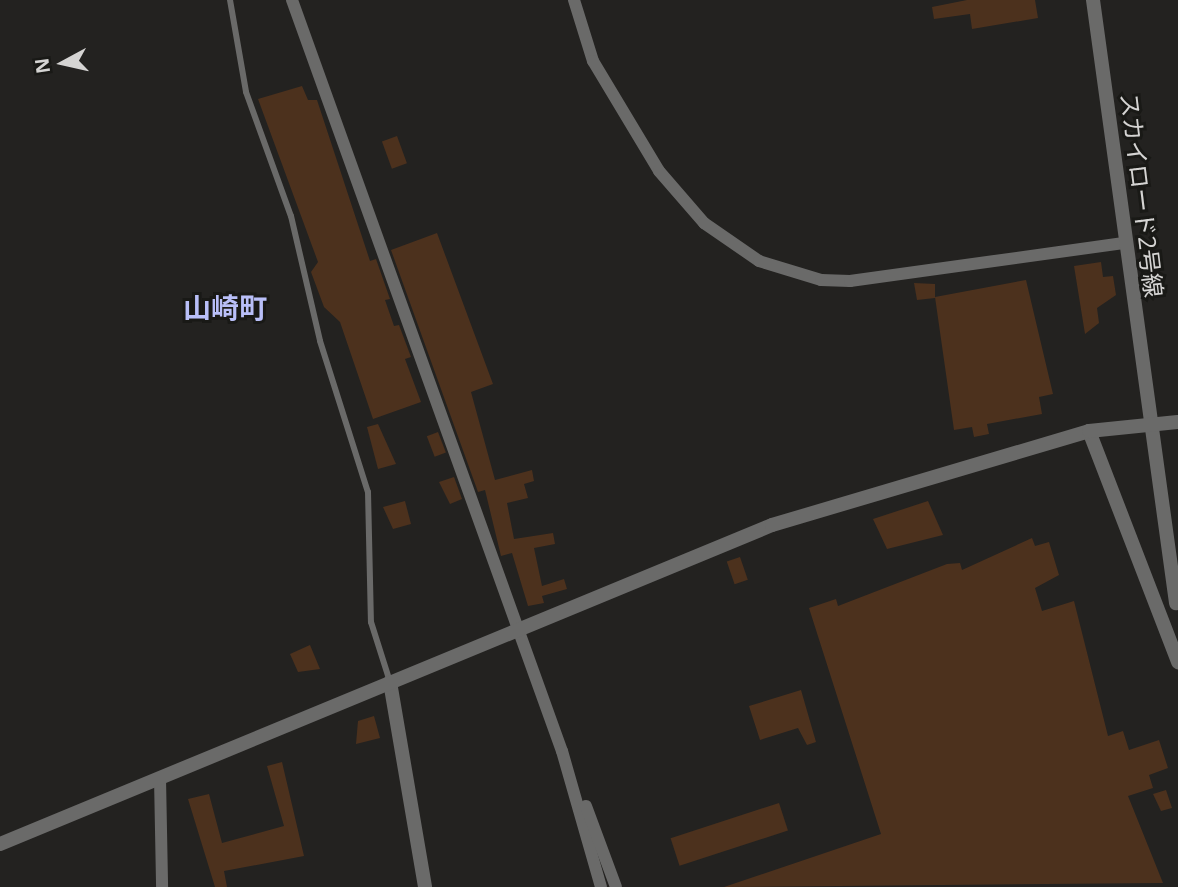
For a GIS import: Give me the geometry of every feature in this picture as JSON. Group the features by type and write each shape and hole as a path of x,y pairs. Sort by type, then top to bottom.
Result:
{"street":[{"path":"292,0 516,630 567,769 616,887"},
{"path":"574,0 593,61 659,171 704,223 759,261 808,277 850,281 1125,243"},
{"name":"スカイロード2号線","path":"1093,0 1149,422 1177,608"},
{"path":"0,844 772,525 1089,431 1149,422 1178,422"},
{"path":"1089,431 1178,662"},
{"path":"390,682 425,887"},
{"path":"567,769 601,887"},
{"path":"160,778 162,887"}],"lane":[{"path":"230,0 246,92 291,216 320,341 368,492 371,622 390,682"}],"building":[{"path":"967,0 1035,0 1038,18 972,29 970,14 934,19 932,7"},
{"path":"302,86 308,100 317,100 370,261 376,259 390,299 385,300 394,326 399,325 411,357 405,359 421,402 373,419 340,322 324,307 311,272 318,262 258,99"},
{"path":"397,136 407,163 392,169 382,141"},
{"path":"437,233 493,384 471,392 495,480 532,470 534,481 524,484 528,498 507,503 514,539 553,533 555,544 534,548 542,586 564,579 567,589 542,596 544,603 528,606 512,553 501,556 485,490 478,492 391,250"},
{"path":"1101,262 1103,277 1113,276 1116,295 1097,308 1099,323 1085,334 1074,266"},
{"path":"1026,280 1053,394 1039,397 1042,414 987,424 989,434 974,437 972,427 954,430 935,297"},
{"path":"914,283 935,284 935,298 917,300"},
{"path":"378,424 396,464 378,469 367,427"},
{"path":"438,432 446,453 435,457 427,436"},
{"path":"454,477 462,499 450,504 439,482"},
{"path":"405,501 411,524 393,529 383,507"},
{"path":"928,501 943,535 887,549 873,519"},
{"path":"1032,538 1035,546 1049,542 1059,575 1035,588 1042,611 1074,601 1108,736 1123,731 1129,750 1159,740 1168,768 1149,775 1153,788 1128,796 1163,883 724,887 881,834 809,608 836,599 838,606 947,564 960,563 962,570"},
{"path":"740,557 748,580 735,584 727,562"},
{"path":"310,645 320,669 298,672 290,654"},
{"path":"801,690 816,742 807,745 798,728 760,740 749,706"},
{"path":"374,716 380,738 356,744 358,721"},
{"path":"282,762 304,856 224,871 227,887 215,887 188,799 209,794 222,843 284,826 267,766"},
{"path":"1166,790 1172,808 1161,811 1153,794"},
{"path":"779,803 788,831 680,866 671,838"}],"district":[{"name":"山崎町","path":"225,307"}]}
